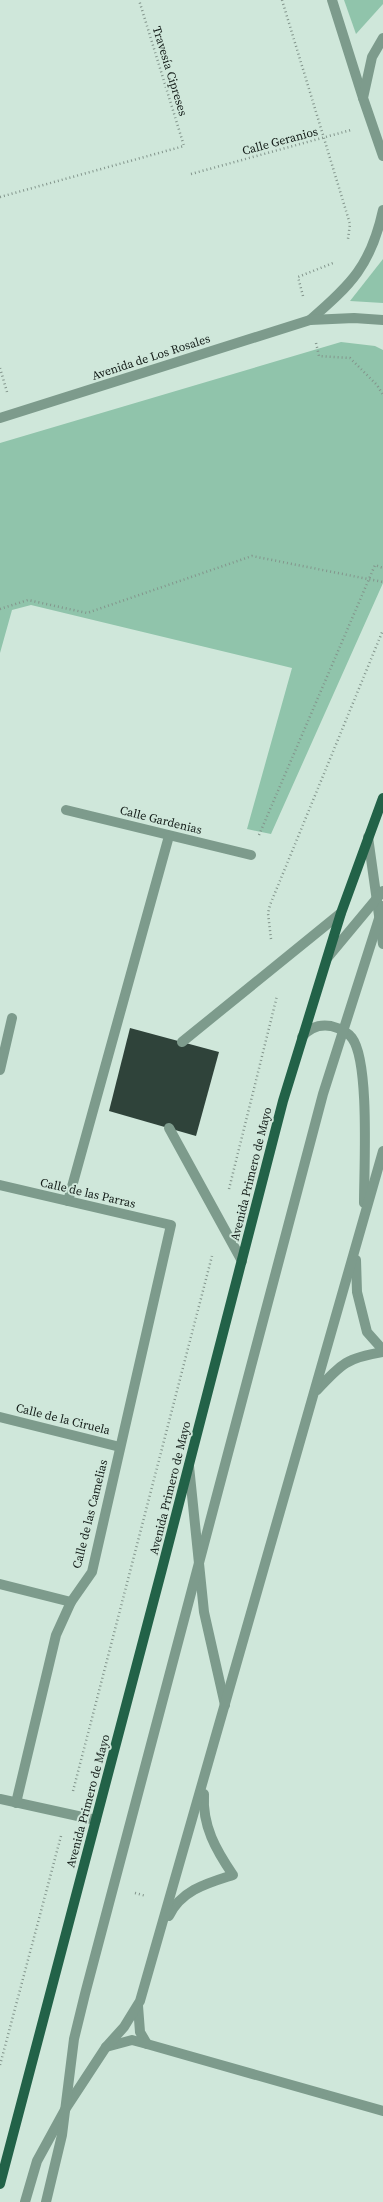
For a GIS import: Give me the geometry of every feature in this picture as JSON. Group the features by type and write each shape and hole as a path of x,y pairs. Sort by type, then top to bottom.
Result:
{"main road":[{"name":"Avenida Primero de Mayo","path":"0,2184 283,1101 326,958 382,801 383,791"}],"street":[{"path":"332,0 383,156"},
{"path":"363,98 372,57 383,38"},
{"name":"Avenida de Los Rosales","path":"310,320 336,297 358,273 372,250 383,210"},
{"name":"Avenida de Los Rosales","path":"0,418 310,320 354,318 383,320"},
{"name":"Calle Gardenias","path":"66,810 251,855"},
{"path":"68,1202 170,836"},
{"path":"368,837 381,899 380,917 383,944"},
{"path":"326,958 381,899"},
{"path":"182,1042 341,913"},
{"path":"46,2202 60,2148 71,2059 79,2020 198,1563 323,1094 380,917"},
{"path":"0,1070 12,1018"},
{"path":"302,1036 309,1029 327,1025 343,1030 352,1038 358,1051 362,1066 364,1215"},
{"path":"170,1128 242,1261"},
{"path":"25,2202 38,2161 66,2108 106,2047 124,2027 138,2005 161,1932 383,1151"},
{"name":"Calle de las Parras","path":"0,1185 171,1225"},
{"name":"Calle de las Camelias","path":"16,1803 56,1635 71,1602 92,1572 171,1225"},
{"path":"356,1246 357,1292 366,1332 383,1351"},
{"path":"315,1393 336,1369 356,1356 383,1351"},
{"name":"Calle de la Ciruela","path":"0,1417 120,1447"},
{"path":"189,1465 198,1563 209,1639 225,1707"},
{"path":"0,1584 71,1602"},
{"path":"161,1932 171,1910 189,1892 208,1883 233,1875 216,1850 208,1831 203,1806 205,1777"},
{"path":"0,1799 96,1820"},
{"path":"138,2005 140,2032 147,2044"},
{"path":"106,2047 132,2040 383,2111"}],"path":[{"name":"Travesía Cipreses","path":"0,197 184,146 139,0"},
{"path":"282,0 350,224 345,246"},
{"name":"Calle Geranios","path":"191,174 323,139 373,124"},
{"path":"337,258 332,264 298,277 319,356 350,358 377,385 383,395"},
{"path":"0,609 28,600 87,613 252,556 383,582"},
{"path":"251,855 375,565 383,568"},
{"path":"0,2065 67,1814 276,1002 269,909 383,630"}],"green space":[{"path":"344,0 383,0 383,4 356,34"},
{"path":"383,259 383,303 350,301"},
{"path":"341,342 375,346 383,350 383,583 271,834 247,829 292,668 31,605 12,610 0,653 0,443"}],"building":[{"path":"130,1028 219,1052 196,1136 109,1111"}]}
